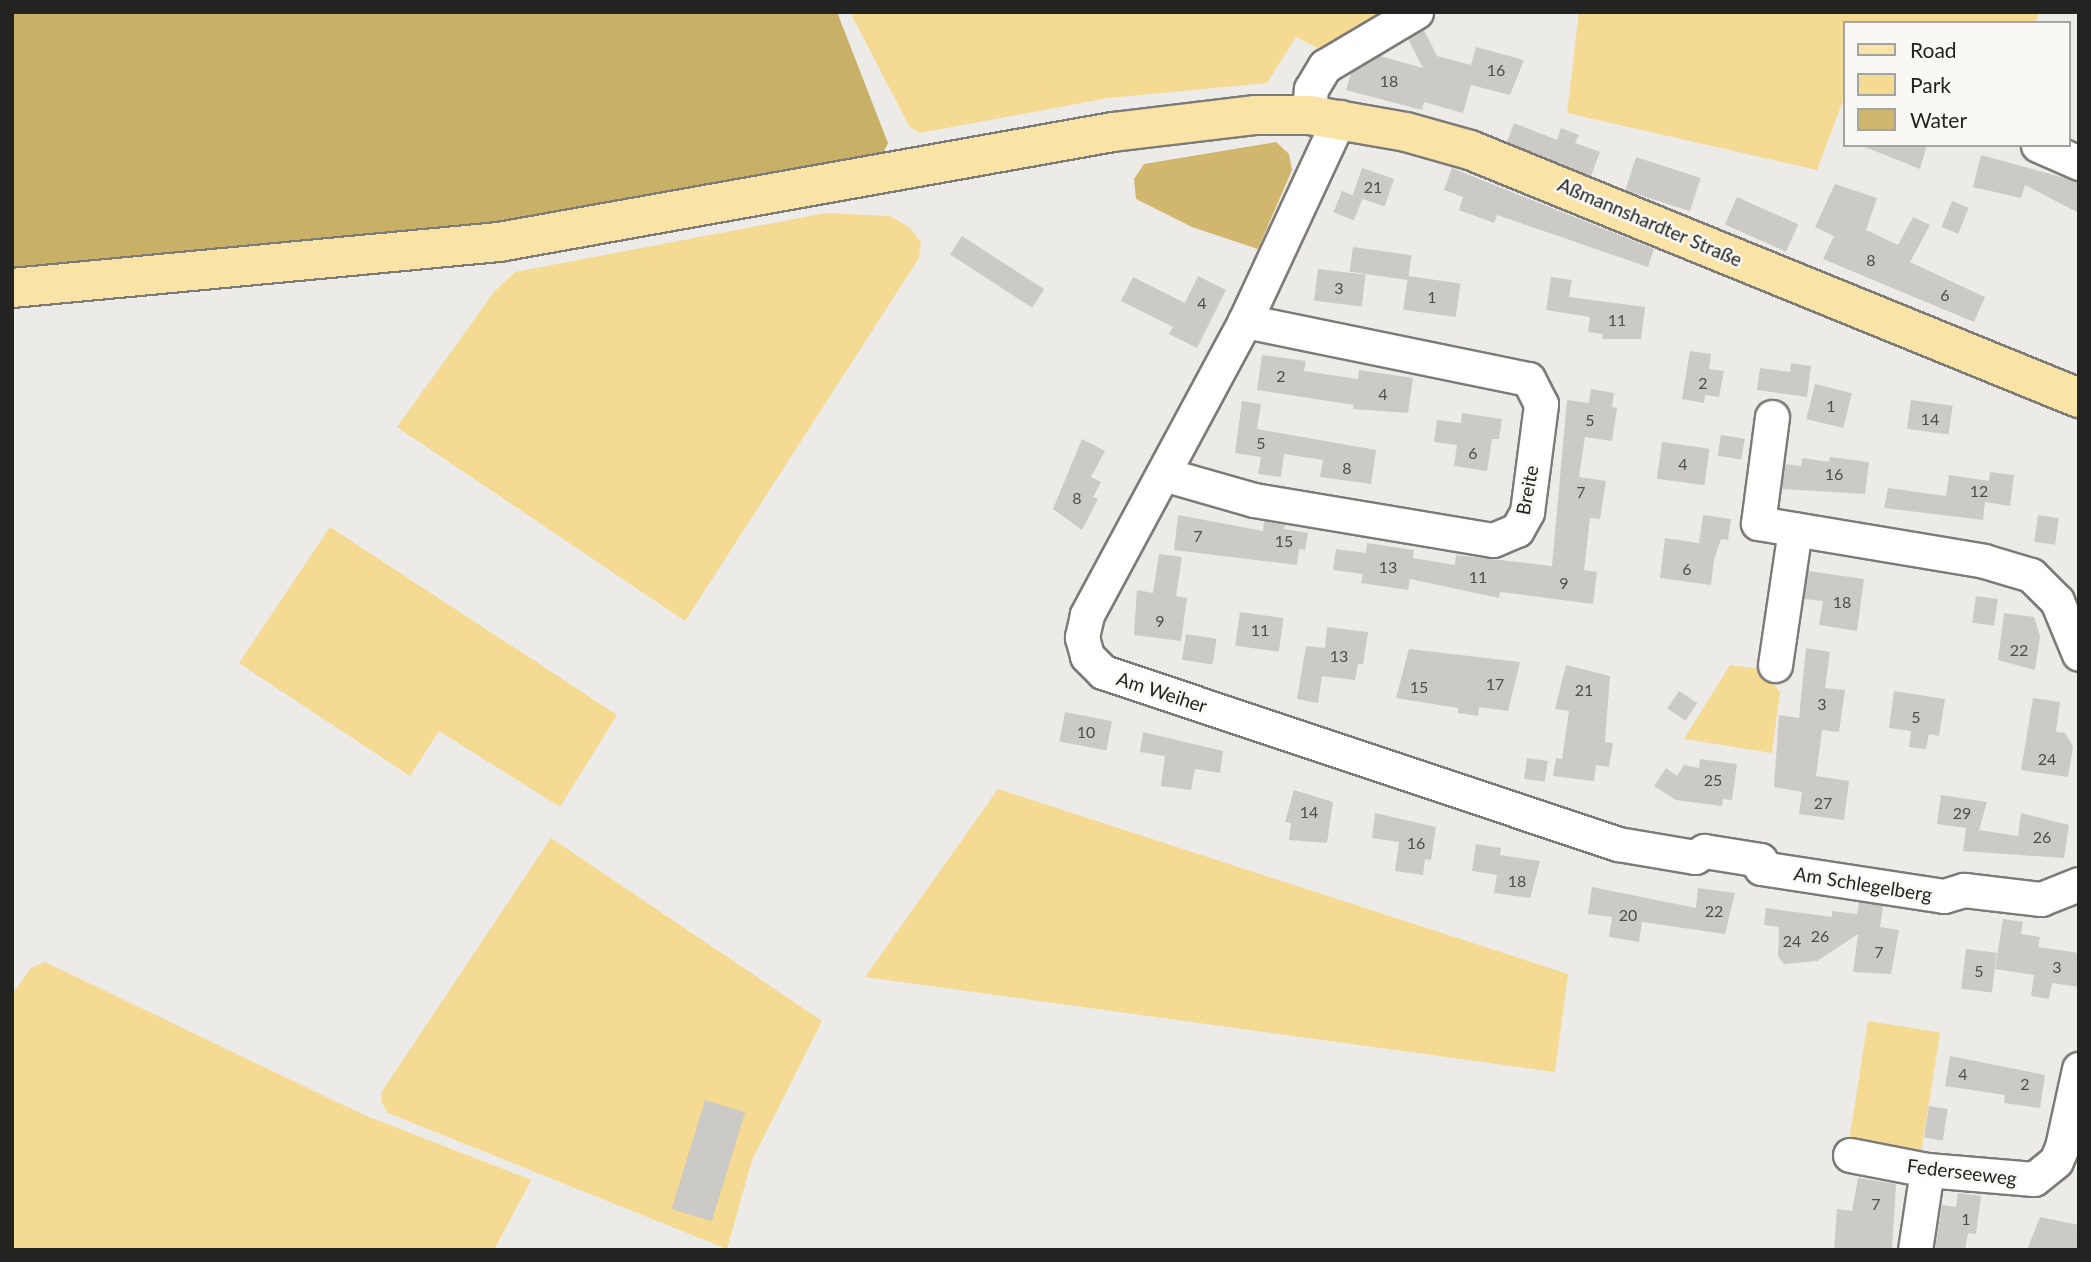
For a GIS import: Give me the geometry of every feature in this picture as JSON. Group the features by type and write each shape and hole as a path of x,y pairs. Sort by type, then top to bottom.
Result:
{"main road":[{"name":"Aßmannshardter Straße","path":"12,288 499,242 922,163 1205,120 1325,116 1470,150 1547,179 2079,398"}],"street":[{"name":"Am Weiher","path":"1416,12 1325,66 1311,89 1325,116 1245,321 1087,615 1082,637 1087,656 1103,672 1618,844 1695,857"},
{"path":"2043,147 2079,163"},
{"name":"Breite","path":"1163,474 1254,500 1493,540 1517,530 1527,512 1541,404 1528,379 1245,321"},
{"path":"1772,417 1758,523 1983,561 2031,575 2057,601 2079,654"},
{"path":"1774,665 1794,529"},
{"name":"Am Schlegelberg","path":"1695,857 1704,850 1760,860 1761,868 1944,896 1964,890 2041,899 2079,884"},
{"name":"Federseeweg","path":"1850,1155 1927,1170 2017,1181 2048,1170 2062,1147 2079,1069"},
{"path":"1915,1250 1927,1170"}],"green space":[{"path":"850,12 1375,12 1380,19 1324,51 1296,37 1267,83 1108,98 920,133 909,126"},
{"path":"1579,12 2040,12 2036,21 1842,21 1842,103 1817,170 1567,113"},
{"path":"826,213 890,216 909,227 921,242 919,258 685,621 397,427 494,292 515,272"},
{"path":"330,527 617,715 560,807 439,731 410,776 239,663"},
{"path":"1730,665 1762,669 1780,692 1772,753 1684,739"},
{"path":"998,789 1568,974 1555,1072 865,977"},
{"path":"551,838 822,1021 752,1160 727,1249 388,1113 382,1103 381,1093"},
{"path":"45,962 364,1115 531,1180 494,1250 12,1250 12,995 31,968"},
{"path":"1868,1021 1940,1032 1920,1157 1848,1145"}],"shaded area":[{"path":"12,12 837,12 888,143 881,157 495,231 12,277"}],"water":[{"path":"1276,142 1289,154 1292,170 1258,249 1192,227 1136,199 1134,179 1144,164"}],"building":[{"path":"1424,30 1437,56 1471,65 1476,47 1524,60 1510,95 1471,85 1463,113 1424,102 1422,110 1346,90 1351,73 1380,56 1423,68 1408,39"},
{"path":"1514,123 1557,140 1561,128 1579,135 1575,143 1600,152 1591,176 1507,142"},
{"path":"1865,147 1926,147 1920,169"},
{"path":"1981,155 2079,182 2079,213 2025,185 2021,198 1973,187"},
{"path":"1636,157 1701,178 1690,211 1625,190"},
{"path":"1362,168 1394,179 1385,206 1353,195"},
{"path":"1452,168 1654,249 1648,267 1497,215 1494,223 1459,210 1463,197 1444,190"},
{"path":"1835,184 1877,198 1866,230 1898,245 1913,217 1930,225 1910,262 1985,297 1974,322 1823,259 1834,236 1815,227"},
{"path":"1342,191 1362,199 1354,221 1333,212"},
{"path":"1737,197 1798,224 1786,252 1725,224"},
{"path":"1952,201 1969,208 1958,234 1942,227"},
{"path":"962,236 1044,289 1032,308 950,254"},
{"path":"1353,247 1411,255 1408,280 1350,272"},
{"path":"1318,269 1366,275 1362,307 1314,301"},
{"path":"1198,276 1226,290 1197,348 1169,334 1173,327 1121,301 1133,277 1185,303"},
{"path":"1408,276 1460,283 1456,317 1403,310"},
{"path":"1551,277 1572,280 1569,297 1645,307 1641,339 1602,339 1603,334 1588,332 1590,317 1546,310"},
{"path":"1690,351 1711,354 1709,369 1724,371 1719,397 1705,395 1704,403 1682,399"},
{"path":"1262,355 1306,361 1304,371 1358,379 1359,370 1413,378 1408,413 1353,409 1354,405 1257,390"},
{"path":"1791,363 1811,366 1807,397 1757,390 1760,368 1790,372"},
{"path":"1815,384 1852,393 1843,428 1806,419"},
{"path":"1591,389 1614,393 1612,407 1617,408 1612,441 1585,437 1579,477 1606,481 1600,519 1590,518 1584,570 1597,572 1593,604 1500,592 1499,598 1410,579 1408,590 1361,583 1363,574 1333,570 1336,549 1366,553 1367,543 1414,550 1413,558 1455,565 1456,555 1552,566 1567,400 1589,403"},
{"path":"1911,400 1953,406 1949,435 1907,429"},
{"path":"1242,401 1261,404 1257,429 1376,450 1371,484 1320,477 1323,460 1284,454 1281,477 1258,474 1261,457 1235,453"},
{"path":"1462,413 1502,419 1499,439 1492,439 1487,471 1454,466 1457,445 1434,442 1437,420 1461,423"},
{"path":"1721,435 1745,439 1741,459 1718,456"},
{"path":"1082,439 1105,451 1091,477 1101,482 1093,497 1098,499 1082,530 1053,509"},
{"path":"1662,442 1710,449 1704,485 1657,479"},
{"path":"1830,457 1869,462 1865,494 1782,489 1785,464 1801,466 1802,458 1829,462"},
{"path":"1990,472 2014,475 2010,506 1985,502 1983,520 1884,508 1888,488 1946,496 1949,475 1989,481"},
{"path":"1178,515 1263,531 1264,521 1285,525 1284,529 1308,533 1305,550 1299,549 1297,565 1174,550"},
{"path":"1703,515 1731,519 1728,540 1721,539 1714,560 1711,585 1660,578 1665,538 1699,543"},
{"path":"2038,515 2059,518 2055,545 2034,542"},
{"path":"1159,554 1182,557 1176,596 1187,598 1181,641 1134,635 1137,590 1153,593"},
{"path":"1808,571 1864,579 1857,631 1819,625 1823,601 1804,599"},
{"path":"1976,596 1998,599 1994,626 1972,623"},
{"path":"1240,612 1284,618 1279,652 1235,646"},
{"path":"2004,613 2034,617 2040,636 2035,670 1998,660"},
{"path":"1327,627 1368,632 1363,664 1358,664 1355,680 1322,676 1318,703 1297,699 1306,646 1325,648"},
{"path":"1186,634 1217,639 1213,665 1182,660"},
{"path":"1806,648 1830,652 1825,688 1845,690 1839,732 1822,730 1816,776 1849,781 1844,820 1799,814 1802,792 1774,787 1779,715 1799,718"},
{"path":"1409,649 1520,662 1508,711 1479,707 1478,716 1458,713 1458,708 1396,698"},
{"path":"1566,665 1610,676 1605,742 1613,743 1609,767 1596,765 1594,781 1553,776 1556,758 1562,759 1569,711 1555,709"},
{"path":"1679,691 1697,703 1685,721 1667,708"},
{"path":"1894,691 1945,699 1939,736 1929,734 1926,749 1909,747 1911,731 1889,728"},
{"path":"2033,698 2060,702 2056,732 2065,733 2073,746 2068,777 2021,770"},
{"path":"1065,712 1112,721 1106,751 1059,741"},
{"path":"1143,732 1223,751 1220,773 1195,769 1191,790 1161,786 1165,756 1140,752"},
{"path":"1527,758 1548,761 1545,782 1524,779"},
{"path":"1700,759 1737,764 1732,800 1723,799 1722,806 1676,800 1654,786 1666,768 1677,776 1684,765 1699,768"},
{"path":"1294,790 1333,802 1327,843 1289,840 1291,823 1285,822"},
{"path":"1941,795 1987,802 1979,830 2018,836 2021,813 2069,825 2064,858 1963,851 1966,828 1937,824"},
{"path":"1375,813 1436,827 1431,860 1425,859 1423,875 1395,871 1399,842 1372,838"},
{"path":"1476,844 1501,848 1500,855 1540,861 1530,898 1494,893 1497,875 1472,871"},
{"path":"1592,887 1696,908 1698,888 1735,893 1725,934 1642,922 1639,942 1609,937 1612,917 1588,914"},
{"path":"1859,902 1883,906 1880,927 1899,930 1891,974 1853,972 1858,934 1817,961 1784,964 1778,956 1779,927 1764,925 1766,908 1832,917 1832,911 1857,914"},
{"path":"2003,919 2023,922 2021,934 2040,937 2038,947 2079,953 2079,987 2052,983 2049,999 2031,996 2034,975 1995,969"},
{"path":"1966,949 1997,953 1992,992 1961,989"},
{"path":"1950,1056 2045,1075 2040,1108 2004,1103 2005,1095 1945,1086"},
{"path":"705,1100 745,1112 712,1221 672,1209"},
{"path":"1929,1106 1948,1109 1943,1141 1924,1138"},
{"path":"1858,1178 1896,1184 1892,1250 1834,1250 1837,1209 1852,1211"},
{"path":"1958,1193 1981,1196 1976,1234 1968,1233 1965,1250 1935,1250 1942,1205 1956,1207"},
{"path":"2040,1217 2079,1225 2079,1250 2027,1250"}]}
